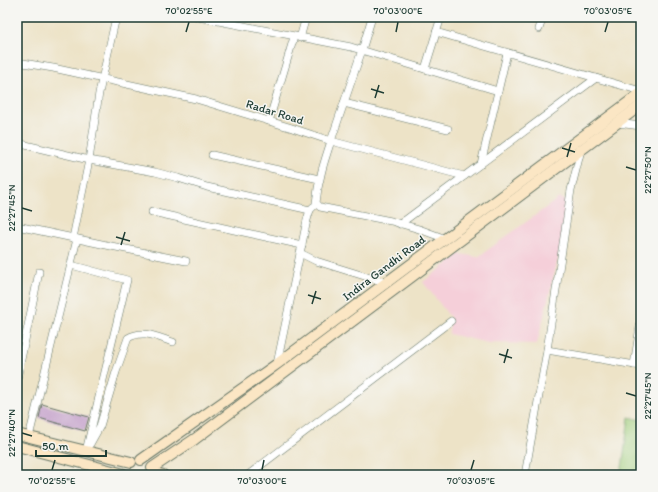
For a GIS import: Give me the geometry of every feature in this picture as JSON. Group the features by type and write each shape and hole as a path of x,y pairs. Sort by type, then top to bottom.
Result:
{"main road":[{"name":"Indira Gandhi Road","path":"155,473 195,439 577,146 604,121 641,92"},
{"name":"Indira Gandhi Road","path":"136,461 277,364 446,238 577,146 617,123 641,105"},
{"path":"604,121 617,123"},
{"path":"17,434 86,451 145,462 155,473"},
{"path":"17,446 101,472 124,474 125,469 136,461"}],"street":[{"path":"29,437 71,265 102,78 116,17"},
{"path":"198,17 362,50 498,91"},
{"path":"237,25 239,17"},
{"path":"269,121 297,37 306,17"},
{"path":"277,364 310,210 316,203 319,179 372,17"},
{"path":"425,69 441,17"},
{"path":"539,29 542,17"},
{"path":"436,32 641,92"},
{"path":"480,164 508,53"},
{"name":"Radar Road","path":"17,62 102,78 196,99 331,141 464,176"},
{"path":"400,224 596,78"},
{"path":"344,103 448,128"},
{"path":"617,123 641,126"},
{"path":"17,143 88,160 155,172 214,189 310,210"},
{"path":"525,475 547,350 577,146"},
{"path":"212,155 319,179"},
{"path":"316,203 320,207 327,210 400,224 446,238"},
{"path":"152,212 301,249 316,261 386,283"},
{"path":"17,226 186,261"},
{"path":"71,265 127,280 86,451"},
{"path":"17,378 39,272"},
{"path":"248,475 451,320"},
{"path":"547,350 638,365 641,320"},
{"path":"86,451 100,426 128,338 134,334 141,333 173,342"}],"shaded area":[{"path":"559,198 572,203 537,344 488,343 449,334 450,317 423,282 460,254 478,257"}],"green space":[{"path":"629,417 641,420 641,475 621,475"}],"building":[{"path":"42,404 89,417 85,431 39,418"}]}
